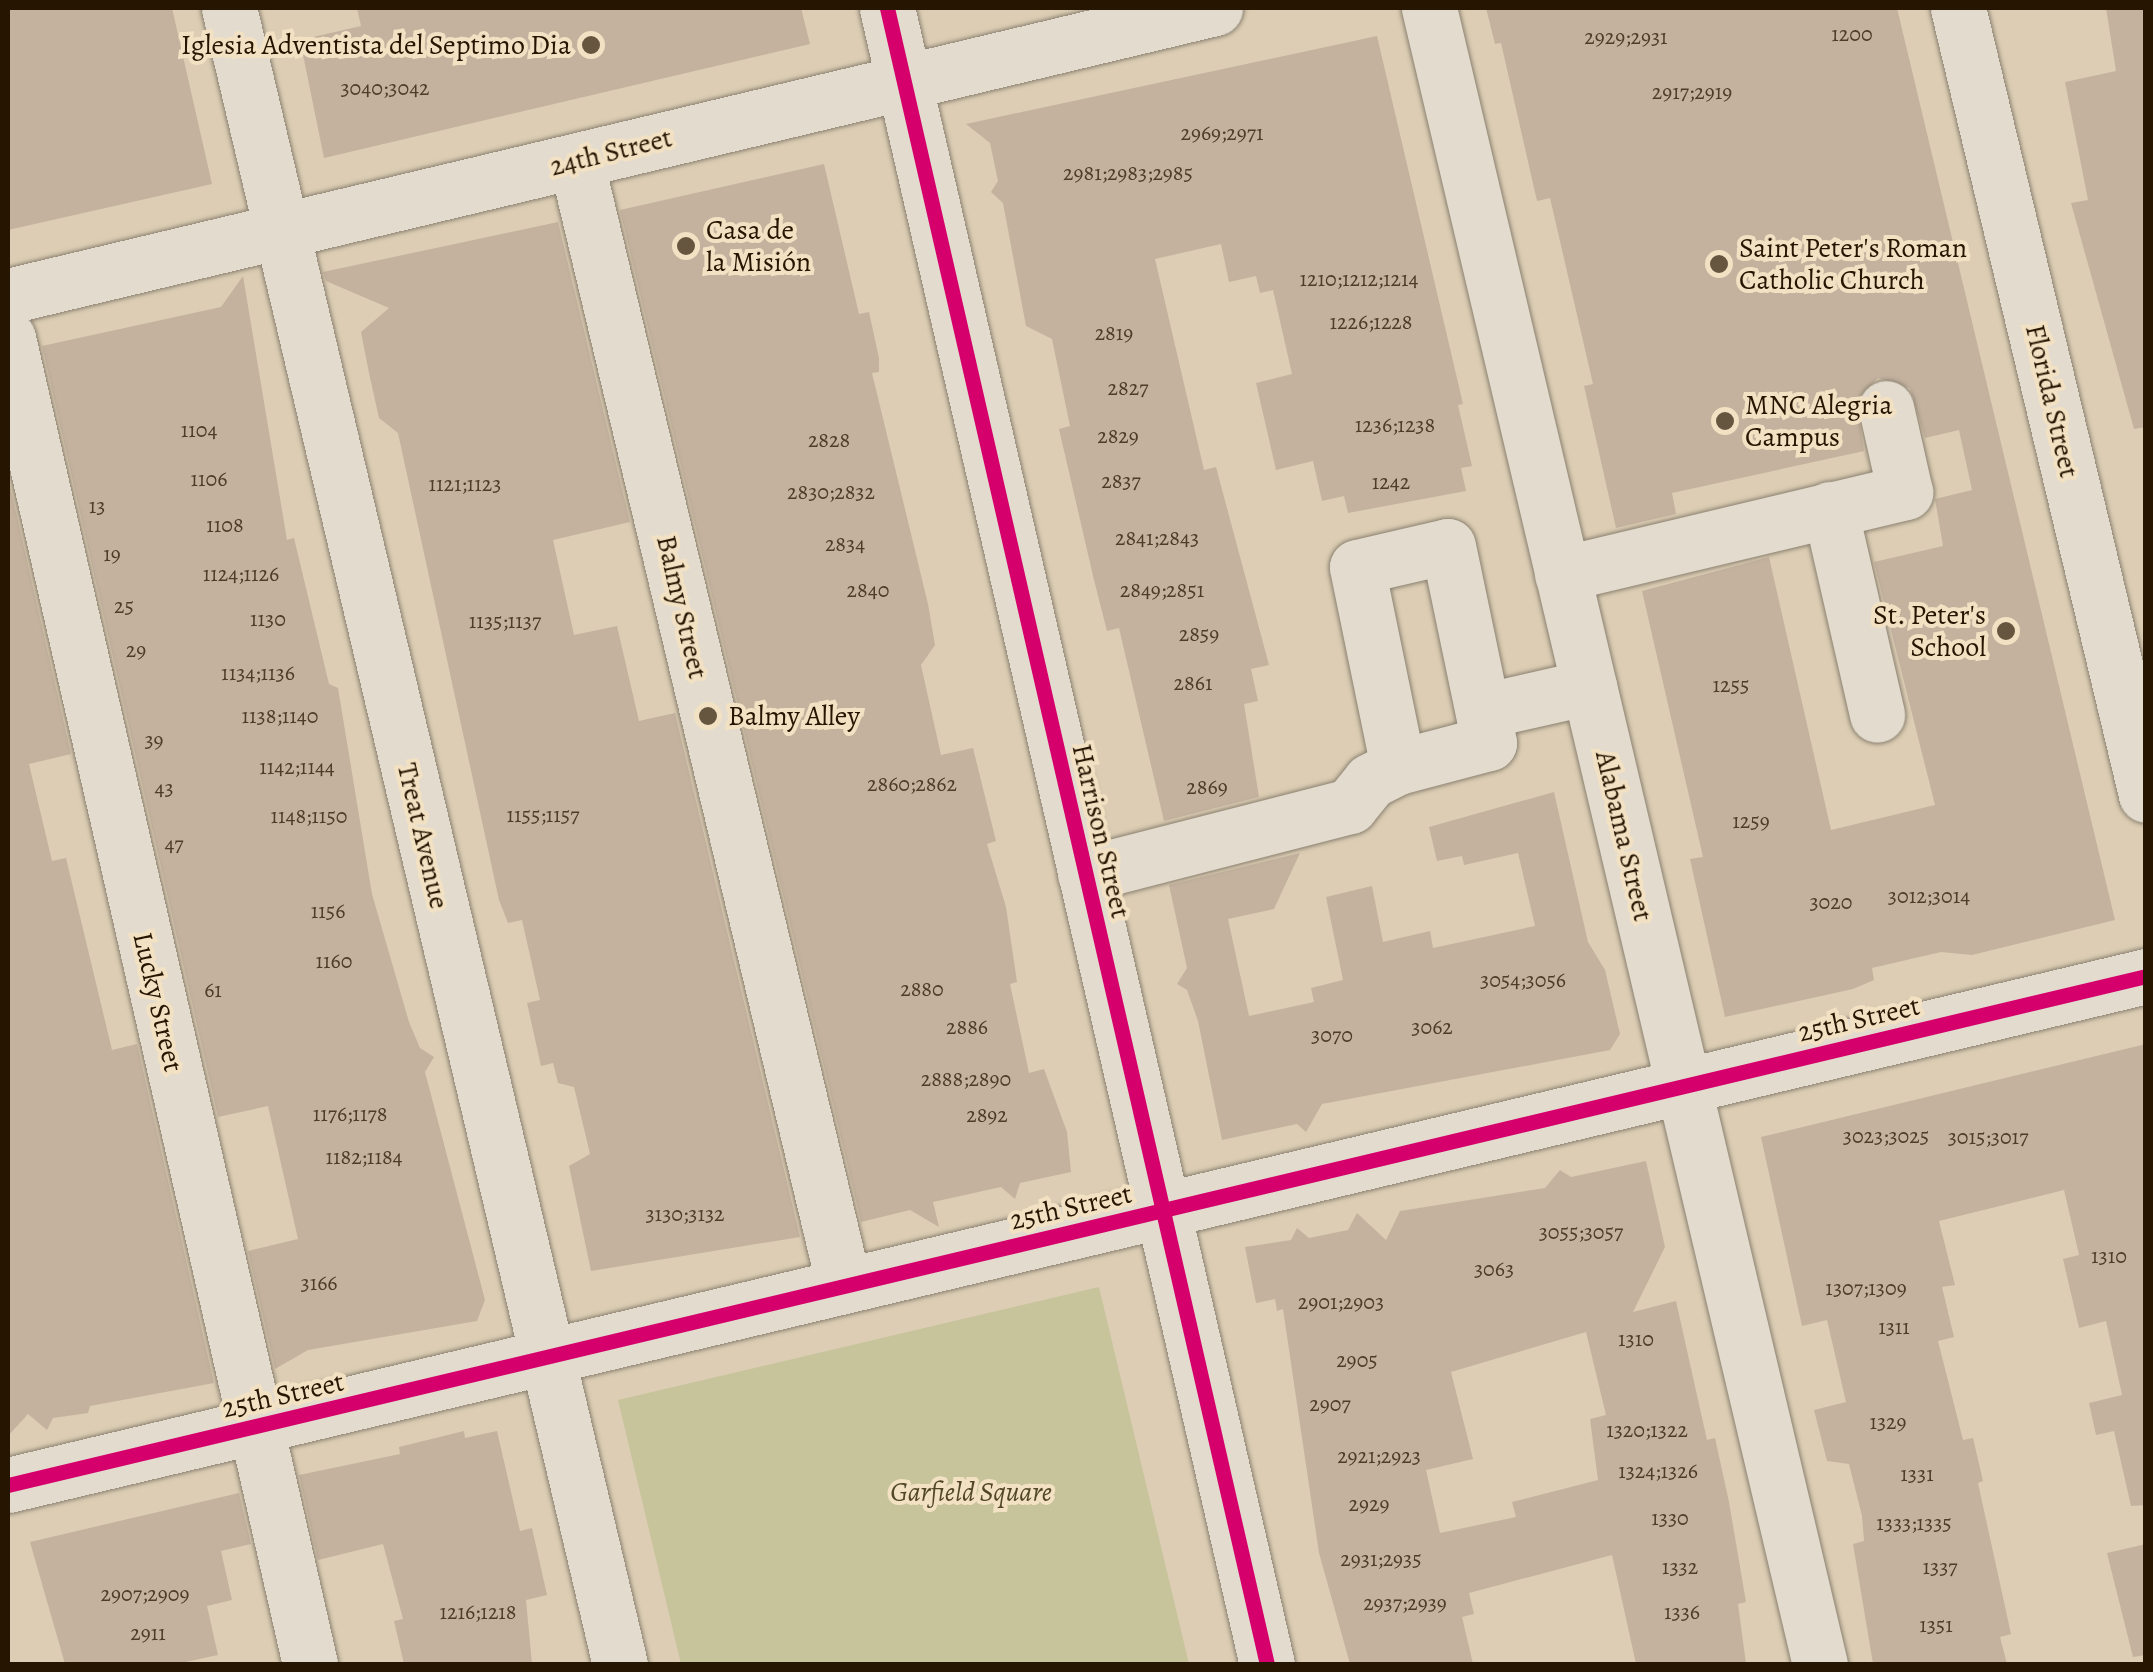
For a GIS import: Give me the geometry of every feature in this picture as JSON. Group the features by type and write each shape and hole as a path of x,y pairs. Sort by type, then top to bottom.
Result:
{"street":[{"name":"Treat Avenue","path":"229,8 620,1664"},
{"name":"Harrison Street","path":"887,8 1267,1664"},
{"name":"24th Street","path":"8,327 280,231 582,183 906,80 1214,8"},
{"name":"Alabama Street","path":"1429,8 1820,1664"},
{"name":"Florida Street","path":"1958,8 2146,794"},
{"name":"Balmy Street","path":"582,183 844,1286"},
{"name":"Lucky Street","path":"8,327 310,1664"},
{"path":"1562,574 1904,492 1886,408"},
{"path":"1830,508 1876,715"},
{"path":"1084,874 1350,806 1370,781 1398,767 1489,743 1448,546 1357,567 1398,767"},
{"path":"1482,712 1589,686"},
{"name":"25th Street","path":"8,1485 2146,976"}],"green space":[{"name":"Garfield Square","path":"1099,1287 1189,1664 681,1664 618,1400"}],"building":[{"path":"8,8 172,8 212,184 8,230"},
{"path":"357,8 801,8 810,44 324,158 300,40 361,26"},
{"path":"1486,8 1897,8 2115,920 1972,955 1941,952 1872,968 1874,980 1853,989 1725,1017 1690,859 1703,857 1642,591 1769,557 1831,830 1935,805 1874,562 1943,546 1935,499 1972,490 1959,430 1925,438 1910,388 1878,378 1856,400 1864,451 1672,493 1676,514 1616,528 1584,386 1593,384 1550,198 1537,201 1501,43 1495,44"},
{"path":"2106,8 2146,8 2146,427 2134,429 2071,203 2088,200 2065,82 2116,71"},
{"path":"1377,36 1463,404 1458,405 1472,466 1461,468 1466,491 1348,513 1344,496 1322,501 1313,461 1276,470 1256,383 1292,374 1273,290 1260,293 1256,276 1229,282 1221,244 1155,259 1204,470 1216,467 1269,665 1251,669 1258,701 1244,704 1259,797 1164,821 1119,628 1107,631 1094,580 1059,429 1070,426 1052,339 1026,326 1003,203 991,192 998,181 990,143 966,124"},
{"path":"824,164 859,314 869,312 879,358 879,372 872,373 928,604 935,645 921,665 941,755 973,748 996,841 987,844 1006,907 1017,982 1010,984 1029,1073 1044,1069 1067,1132 1071,1172 1020,1183 1015,1199 1001,1187 933,1202 939,1227 910,1210 861,1222 620,210"},
{"path":"558,222 630,522 553,540 574,635 617,626 639,721 675,713 800,1237 591,1271 569,1166 590,1154 574,1087 558,1083 553,1063 541,1066 527,1003 540,1000 522,920 508,923 499,900 398,433 379,418 369,373 361,332 389,308 326,281 323,272"},
{"path":"243,276 287,540 294,538 329,684 338,688 372,894 409,1022 420,1048 434,1057 425,1072 485,1300 477,1321 308,1350 275,1369 248,1251 298,1239 268,1106 218,1117 42,346 221,307"},
{"path":"8,477 71,754 29,764 52,861 66,858 112,1050 137,1044 214,1383 90,1406 88,1413 53,1418 47,1430 28,1414 8,1436"},
{"path":"1554,792 1588,942 1605,970 1620,1034 1610,1050 1322,1104 1306,1132 1297,1124 1222,1140 1198,1021 1187,990 1177,984 1187,968 1169,885 1300,853 1274,909 1228,919 1249,1016 1314,1002 1311,988 1343,980 1326,897 1372,886 1383,942 1430,931 1433,948 1535,926 1518,853 1464,865 1462,856 1437,861 1429,827"},
{"path":"2146,1044 2146,1505 2131,1506 2114,1431 2096,1435 2089,1403 2122,1395 2106,1321 2079,1328 2063,1259 2079,1255 2064,1190 1939,1221 1955,1285 1942,1287 1954,1337 1938,1341 1963,1440 1973,1438 1983,1481 1978,1483 2011,1634 2000,1637 2007,1664 1873,1664 1853,1544 1864,1541 1862,1516 1849,1464 1827,1461 1814,1410 1846,1402 1827,1320 1802,1326 1761,1137"},
{"path":"1646,1161 1665,1247 1633,1312 1676,1301 1707,1440 1715,1438 1729,1502 1746,1602 1738,1604 1746,1664 1636,1664 1612,1555 1469,1593 1474,1614 1462,1617 1473,1664 1350,1664 1319,1553 1283,1309 1277,1311 1275,1299 1256,1303 1245,1247 1291,1240 1297,1228 1309,1238 1348,1230 1357,1213 1386,1240 1400,1211 1545,1188 1560,1170 1571,1177","holes":["1586,1332 1606,1415 1590,1419 1598,1480 1512,1502 1516,1517 1440,1533 1426,1470 1473,1459 1451,1372"]},
{"path":"464,1431 465,1438 497,1431 520,1531 532,1528 547,1595 526,1600 532,1664 404,1664 394,1621 403,1619 383,1544 318,1560 299,1475 400,1454 399,1447"},
{"path":"239,1493 251,1544 221,1551 232,1600 207,1606 218,1655 176,1664 65,1664 30,1542"},
{"path":"2146,1544 2146,1655 2133,1657 2107,1553"}],"cycle path":[{"path":"887,8 1267,1664"},
{"path":"8,1485 2146,976"}],"place":[{"name":"Iglesia Adventista del Septimo Dia","path":"591,45"},
{"name":"Casa de la Misión","path":"686,246"},
{"name":"Saint Peter's Roman Catholic Church","path":"1719,264"},
{"name":"MNC Alegria Campus","path":"1725,421"},
{"name":"St. Peter's School","path":"2006,631"},
{"name":"Balmy Alley","path":"708,716"}]}
